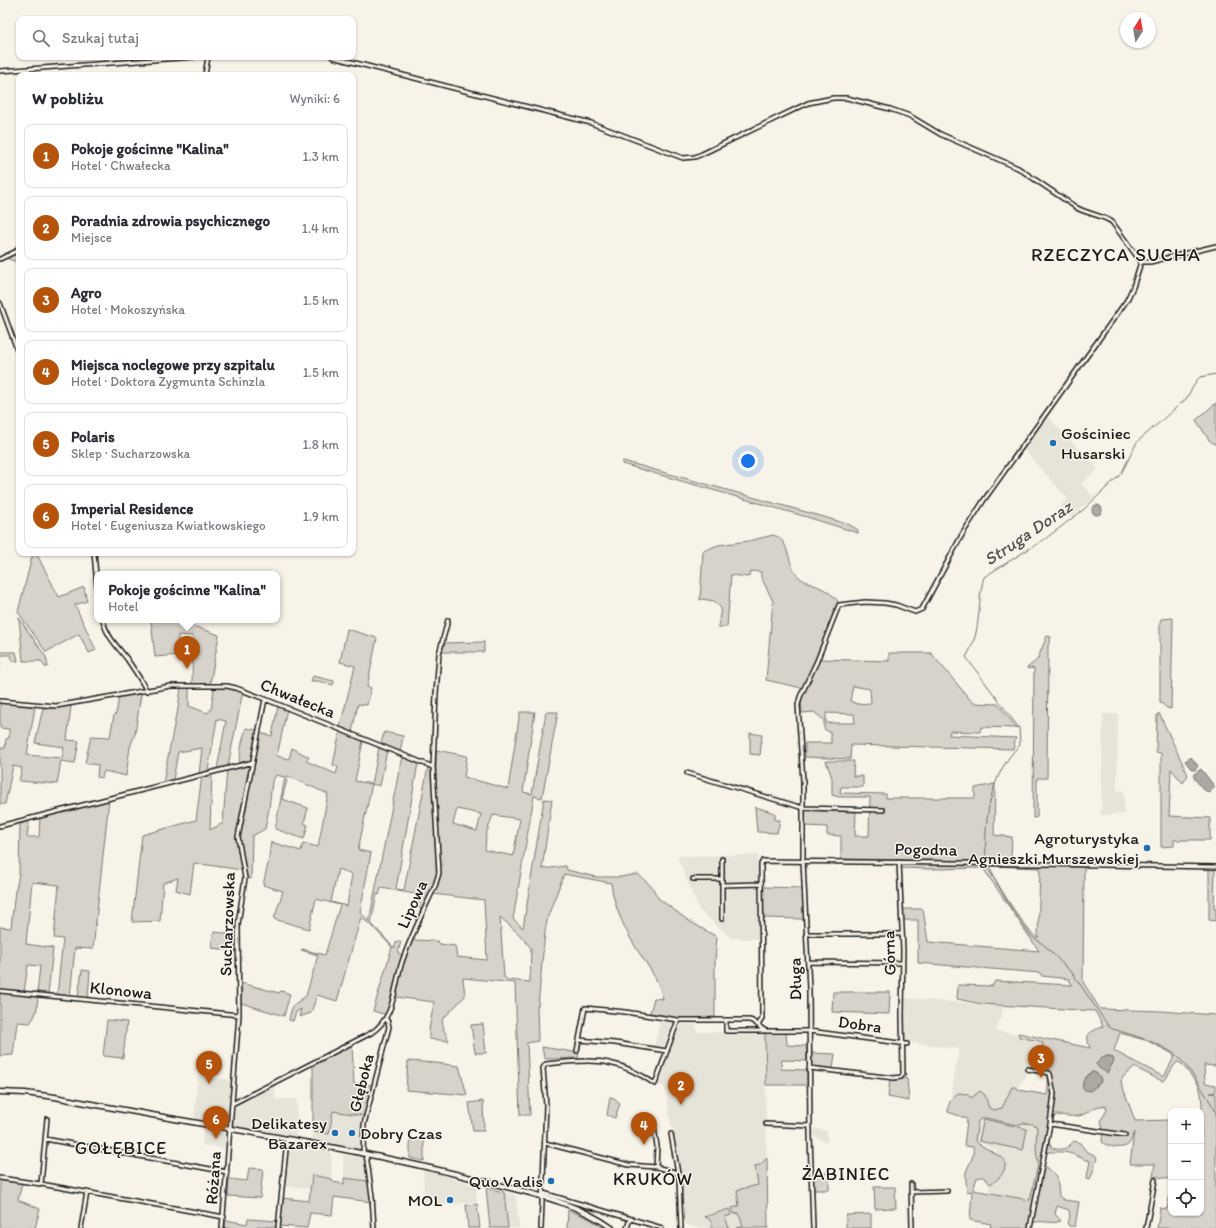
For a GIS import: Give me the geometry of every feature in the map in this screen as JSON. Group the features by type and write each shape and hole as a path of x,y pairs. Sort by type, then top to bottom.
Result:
{"main road":[{"path":"0,1092 45,1095 420,1165 543,1195 580,1210 612,1228"}],"street":[{"path":"0,71 152,60"},
{"path":"206,72 208,60"},
{"path":"344,60 591,124 685,158 695,157 709,151 808,103 833,98 854,99 910,116 940,134 1022,170 1077,208 1087,213 1106,218 1112,222 1141,262 1150,262 1216,246"},
{"path":"0,259 16,251"},
{"name":"Długa","path":"813,1228 808,962 803,861 801,730 798,707 800,696 817,661 839,605 870,602 893,604 915,612 922,609 963,533 984,500 1127,300 1141,262"},
{"path":"0,303 16,347"},
{"path":"94,556 96,571"},
{"name":"Lipowa","path":"232,1104 371,1033 386,1019 392,1004 404,957 439,874 433,767 439,654 448,620"},
{"path":"104,623 108,635 128,661 146,691"},
{"name":"Chwałecka","path":"0,701 56,706 171,686 227,686 265,699 433,767"},
{"name":"Sucharzowska","path":"230,1129 239,1015 238,924 245,878 238,837 265,699"},
{"path":"0,826 252,762"},
{"path":"687,773 803,808 883,810"},
{"path":"722,859 722,919"},
{"name":"Pogodna","path":"761,884 761,864 763,860 1216,868"},
{"name":"Górna","path":"809,1068 899,1078 903,1074 903,963 899,862"},
{"path":"693,879 722,879"},
{"path":"722,885 761,884 762,1019 758,1026"},
{"path":"806,934 902,934"},
{"path":"808,962 903,963"},
{"name":"Klonowa","path":"0,991 239,1015"},
{"path":"577,1051 585,1008 678,1020 749,1020 754,1021 758,1026 766,1031"},
{"name":"Głęboka","path":"374,1228 372,1196 365,1154 364,1124 389,1027 386,1019"},
{"path":"541,1228 546,1104 543,1068 545,1065 596,1061 609,1062 655,1084 678,1020"},
{"name":"Dobra","path":"726,1020 726,1031 809,1031 907,1044"},
{"path":"579,1040 615,1043 667,1051"},
{"path":"1027,1069 1049,1073 1054,1094 1050,1124 1030,1228"},
{"path":"41,1184 47,1119"},
{"path":"653,1122 657,1146 656,1166"},
{"path":"766,1124 810,1126"},
{"path":"1050,1124 1125,1135"},
{"name":"Różana","path":"222,1228 230,1129"},
{"path":"672,1134 678,1173 681,1228"},
{"path":"45,1139 227,1172"},
{"path":"278,1228 287,1140"},
{"path":"545,1143 629,1165 656,1166 678,1173"},
{"path":"0,1178 224,1217"},
{"path":"1146,1228 1155,1180"},
{"path":"911,1184 912,1228"},
{"path":"911,1192 947,1190"},
{"path":"86,1228 81,1227 87,1192"},
{"path":"543,1195 662,1228"},
{"path":"627,1228 630,1219"}],"shaded area":[{"path":"16,246 16,262 6,258 14,254 12,252"},
{"path":"1216,403 1216,445 1209,440 1196,420"},
{"path":"1047,416 1098,469 1081,484 1094,497 1071,517 1061,505 1068,499 1023,449"},
{"path":"623,461 824,517 850,525 858,530 858,533 622,464"},
{"path":"1095,505 1099,505 1101,506 1101,514 1095,515 1092,512 1092,508"},
{"path":"773,535 778,537 785,546 796,574 806,581 827,591 838,601 815,660 802,688 766,680 773,601 761,577 761,572 752,571 748,577 731,575 727,627 718,627 721,608 714,601 700,600 703,551 718,545 749,541"},
{"path":"32,556 38,556 59,597 84,587 87,601 75,605 96,650 89,653 79,634 46,652 18,612"},
{"path":"19,618 46,657 48,667 45,667 41,661 23,661"},
{"path":"1173,618 1171,709 1167,708 1160,702 1160,622 1161,619"},
{"path":"151,623 185,623 219,635 210,684 192,684 193,636 178,635 178,655 155,657"},
{"path":"347,629 377,638 367,687 371,688 367,705 358,704 352,732 340,727 355,666 340,662"},
{"path":"1047,636 1051,637 1048,646 1047,778 1037,778 1037,817 1033,818 1034,669 1027,668 1037,660"},
{"path":"484,642 484,652 442,652 443,643"},
{"path":"0,652 16,652 18,661 12,661 11,655 1,655 0,665"},
{"path":"889,653 931,653 973,703 998,704 1017,728 981,727 980,732 950,731 949,735 1016,738 1013,749 851,745 850,759 805,757 805,743 831,743 831,733 824,729 824,720 814,712 802,713 801,700 819,659 889,661","holes":["853,686 870,689 871,703 857,704 850,701","826,713 854,714 855,723 826,723"]},
{"path":"313,676 334,681 333,685 318,681 311,681"},
{"path":"230,687 243,691 228,766 217,769 226,721 217,719 208,771 199,774 202,748 178,752 173,780 163,783 181,688 189,688 189,706 207,713 211,710 214,688"},
{"path":"141,694 135,734 130,747 126,776 104,771 102,778 97,777 98,765 85,763 91,736 110,737 119,697"},
{"path":"0,702 35,707 27,755 62,758 64,747 35,743 43,708 71,706 67,740 79,741 75,763 61,761 57,784 19,781 22,768 13,766 5,804 0,804 0,748 5,748 6,739 9,738 9,729 0,728"},
{"path":"278,706 287,709 277,756 289,759 292,748 309,757 306,761 336,774 338,767 333,765 340,731 363,741 355,781 372,784 358,850 371,853 360,912 369,921 402,756 418,763 396,889 404,890 428,767 432,770 438,872 435,882 422,911 419,908 418,896 415,894 381,888 379,895 377,894 371,923 394,948 397,941 401,941 398,953 402,955 392,1001 387,1015 373,1011 392,947 361,917 337,1001 317,995 311,1013 299,1017 301,1009 296,1012 293,1021 289,1020 292,1006 306,996 318,955 301,950 325,955 340,905 316,899 309,929 274,919 283,891 263,885 271,842 301,851 303,843 318,847 328,794 288,776 282,799 308,808 304,823 308,825 304,839 275,829 285,777 276,775 272,782 265,829 252,836 251,879 247,878 240,843 240,834 260,733 272,736","holes":["338,869 352,874 347,906 331,902"]},
{"path":"520,712 535,712 523,792 532,794 546,712 558,712 542,798 534,796 513,919 523,928 544,799 552,800 542,869 566,866 567,870 596,877 620,877 638,874 652,887 658,898 689,921 717,937 715,961 715,1017 678,1018 650,1013 654,998 663,999 661,991 658,983 636,948 618,913 611,883 564,874 548,916 545,932 537,1006 538,1041 527,1043 530,1115 520,1115 515,983 463,978 465,996 442,1020 444,1030 449,1041 429,1039 429,1030 434,1002 396,997 403,965 412,940 437,941 440,944 455,946 457,957 487,960 484,900 433,894 440,875 436,800 436,750 467,756 464,777 508,789","holes":["457,809 481,814 477,831 453,824","493,815 520,819 513,856 485,850 486,834","500,917 519,934 531,948 530,982 508,980 504,977"]},
{"path":"1159,713 1188,775 1183,783 1171,769 1169,816 1210,818 1210,840 1174,840 1174,846 1161,847 1161,753 1156,752 1157,716"},
{"path":"1103,714 1118,714 1117,790 1124,791 1124,814 1101,815"},
{"path":"246,728 257,730 251,760 239,763 242,743"},
{"path":"384,732 403,736 400,752 381,744"},
{"path":"750,733 762,735 760,755 750,754"},
{"path":"379,747 387,750 380,786 372,784"},
{"path":"1191,757 1198,766 1195,770 1192,770 1185,761"},
{"path":"826,761 854,761 853,776 863,776 863,787 841,787 840,793 886,794 886,798 975,798 975,788 995,784 994,835 1012,837 1011,860 841,859 841,836 827,835 827,827 805,826 805,810 856,812 855,836 869,836 870,797 839,797 832,795 832,778"},
{"path":"251,763 237,831 242,870 194,863 190,894 176,890 178,878 163,883 160,921 132,922 142,835 196,820 202,775 212,773 210,830 223,823 227,769"},
{"path":"1201,769 1215,787 1209,793 1203,789 1194,778 1194,774"},
{"path":"109,799 93,949 75,948 70,997 57,995 63,939 54,938 59,885 32,882 26,944 53,948 48,994 37,993 40,966 28,965 24,992 0,990 0,927 11,928 15,890 19,874 20,824 29,821 27,837 39,837 40,817"},
{"path":"755,807 775,813 775,820 780,820 777,833 757,832"},
{"path":"758,855 759,939 731,938 699,910 677,856"},
{"path":"903,864 1084,867 1083,982 1100,1009 1216,1015 1216,1066 1204,1065 1205,1083 1216,1085 1216,1092 1210,1093 1216,1094 1216,1228 1157,1228 1159,1208 1167,1209 1168,1204 1168,1216 1204,1216 1204,1108 1202,1108 1199,1086 1182,1064 1178,1062 1175,1064 1165,1080 1162,1081 1134,1067 1123,1077 1121,1082 1135,1121 1168,1120 1168,1178 1153,1176 1155,1164 1130,1164 1134,1132 1130,1143 1127,1146 1111,1146 1102,1142 1103,1129 1101,1120 1107,1110 1106,1106 1099,1106 1079,1116 1056,1115 1050,1124 1051,1131 1049,1143 1052,1148 1064,1149 1074,1141 1080,1143 1086,1151 1096,1156 1097,1159 1090,1180 1087,1179 1087,1177 1090,1161 1069,1153 1046,1152 1043,1164 1057,1176 1059,1196 1064,1200 1079,1202 1075,1226 1069,1226 1067,1223 1070,1217 1069,1210 1057,1206 1055,1214 1061,1221 1036,1222 1033,1223 1032,1228 990,1228 991,1224 970,1220 972,1191 967,1192 966,1172 972,1157 973,1147 964,1146 966,1118 948,1112 949,1103 952,1098 959,1093 967,1094 971,1098 980,1091 985,1095 989,1108 994,1110 1002,1108 1012,1087 1016,1087 1019,1090 1047,1095 1048,1075 1028,1071 1026,1069 1037,1065 1043,1043 1037,1040 1020,1038 1018,1033 1090,1048 1088,1043 1089,1034 1103,1026 1095,1011 982,1004 957,999 958,985 992,986 995,981 1072,985 1069,979 1042,976 1040,973 918,963 918,920 903,920 902,909 923,909 928,942 1039,951 983,868 901,868 901,865","holes":["990,866 1040,868 1038,938 1031,933 1019,917 1001,889","1120,1033 1148,1041 1173,1054 1174,1057 1164,1077 1116,1052 1114,1050","1106,1056 1111,1056 1114,1061 1107,1073","1090,1073 1096,1073 1101,1080 1100,1083 1090,1091 1082,1085","982,1118 987,1118 1016,1125 1023,1123 1032,1124 1037,1127 1036,1150 1038,1164 1030,1200 973,1190 977,1178 983,1177 990,1184 1000,1177 1005,1167 1004,1159 975,1140 978,1121"]},
{"path":"1209,869 1215,869 1214,909 1216,909 1216,921 1209,920"},
{"path":"763,887 803,888 804,919 764,918"},
{"path":"216,932 236,935 236,951 212,948 213,933"},
{"path":"82,970 90,971 88,998 78,997"},
{"path":"241,983 279,993 281,991 290,994 284,1016 241,1003"},
{"path":"0,992 38,996 36,1013 30,1023 17,1022 13,1055 0,1056"},
{"path":"833,992 890,992 889,1014 832,1012"},
{"path":"903,998 1004,1006 996,1031 1033,1036 1043,1043 1039,1067 1028,1068 1024,1080 1021,1080 1013,1116 950,1102 959,1049 906,1042 903,1038"},
{"path":"661,1019 672,1021 673,1023 665,1046 662,1047 654,1046"},
{"path":"107,1020 127,1022 123,1058 103,1056"},
{"path":"483,1024 486,1053 475,1053 471,1025"},
{"path":"679,1024 696,1024 697,1032 765,1032 767,1228 697,1228 685,1224 680,1172 665,1090 664,1087 657,1084"},
{"path":"765,1032 786,1032 787,1045 807,1046 807,1061 782,1060 781,1069 807,1070 807,1085 766,1085"},
{"path":"352,1045 354,1084 372,1085 365,1116 333,1111 329,1134 313,1132 313,1066"},
{"path":"542,1047 579,1053 578,1058 547,1059 544,1058"},
{"path":"811,1053 835,1054 833,1069 811,1067"},
{"path":"1108,1056 1113,1058 1114,1061 1107,1073 1096,1064 1102,1058"},
{"path":"408,1061 459,1066 467,1095 406,1090"},
{"path":"1093,1072 1096,1073 1101,1080 1100,1083 1090,1091 1085,1090 1083,1086 1085,1078"},
{"path":"198,1076 232,1080 228,1126 194,1120"},
{"path":"890,1079 907,1079 909,1101 888,1097"},
{"path":"275,1085 275,1099 297,1099 296,1138 233,1126 234,1105"},
{"path":"610,1097 614,1098 620,1103 615,1118 607,1115"},
{"path":"483,1101 484,1131 473,1131 469,1103"},
{"path":"333,1111 365,1116 361,1150 312,1142 313,1132 329,1134"},
{"path":"981,1115 1044,1128 1030,1200 988,1192 997,1151 975,1140"},
{"path":"984,1119 1027,1129 1023,1150 979,1141"},
{"path":"203,1128 226,1134 225,1148 202,1145"},
{"path":"812,1128 827,1131 827,1143 812,1135"},
{"path":"410,1140 424,1140 424,1161 410,1158"},
{"path":"288,1144 331,1152 332,1179 312,1175 310,1189 283,1186"},
{"path":"343,1155 363,1158 365,1160 368,1181 344,1178"},
{"path":"767,1158 768,1228 737,1228 743,1226 739,1213 734,1214 732,1208 739,1206 737,1190 758,1185 755,1166 760,1165"},
{"path":"249,1168 263,1169 260,1198 228,1196 229,1179 247,1181"},
{"path":"423,1170 476,1185 477,1202 424,1206"},
{"path":"813,1173 829,1173 829,1190 813,1190"},
{"path":"312,1175 332,1179 333,1182 344,1184 344,1178 368,1181 371,1202 334,1197 332,1215 310,1213 307,1228 279,1226 282,1198 309,1201"},
{"path":"0,1179 22,1183 18,1200 40,1209 35,1228 0,1228"},
{"path":"874,1187 895,1187 896,1208 875,1209"},
{"path":"486,1188 504,1192 508,1228 490,1228"},
{"path":"504,1192 516,1196 519,1228 508,1228"},
{"path":"477,1204 480,1228 468,1228 466,1205"},
{"path":"729,1209 731,1215 725,1217 729,1228 710,1228 712,1226 711,1221 704,1217"},
{"path":"568,1210 588,1218 605,1228 567,1228"},
{"path":"871,1214 871,1228 846,1228 846,1215"},
{"path":"248,1219 278,1221 277,1227 257,1226 257,1228 225,1228 226,1220 247,1224"}],"waterway":[{"name":"Struga Doraz","path":"986,861 986,830 995,784 1001,770 1020,745 1019,728 966,657 975,637 984,577 1045,539 1083,510 1121,474 1137,442 1186,399 1197,380 1200,377 1216,374"},
{"path":"987,866 1010,906 1031,936 1044,945 1073,974 1109,1027 1155,1043 1177,1056 1182,1060 1192,1074 1216,1112"}],"place":[{"name":"Gościniec Husarski","path":"1053,443"},
{"name":"Pokoje gościnne \"Kalina\"","path":"187,669"},
{"name":"Agroturystyka Agnieszki Murszewskiej","path":"1147,848"},
{"name":"Agro","path":"1041,1078"},
{"name":"Polaris","path":"209,1084"},
{"name":"Poradnia zdrowia psychicznego","path":"681,1105"},
{"name":"Delikatesy Bazarex","path":"335,1133"},
{"name":"Dobry Czas","path":"352,1133"},
{"name":"Imperial Residence","path":"216,1139"},
{"name":"Miejsca noclegowe przy szpitalu","path":"644,1145"},
{"name":"Quo Vadis","path":"551,1181"},
{"name":"MOL","path":"450,1200"}],"district":[{"name":"RZECZYCA SUCHA","path":"1116,254"},
{"name":"GOŁĘBICE","path":"121,1148"},
{"name":"ŻABINIEC","path":"846,1174"},
{"name":"KRUKÓW","path":"653,1179"}]}
